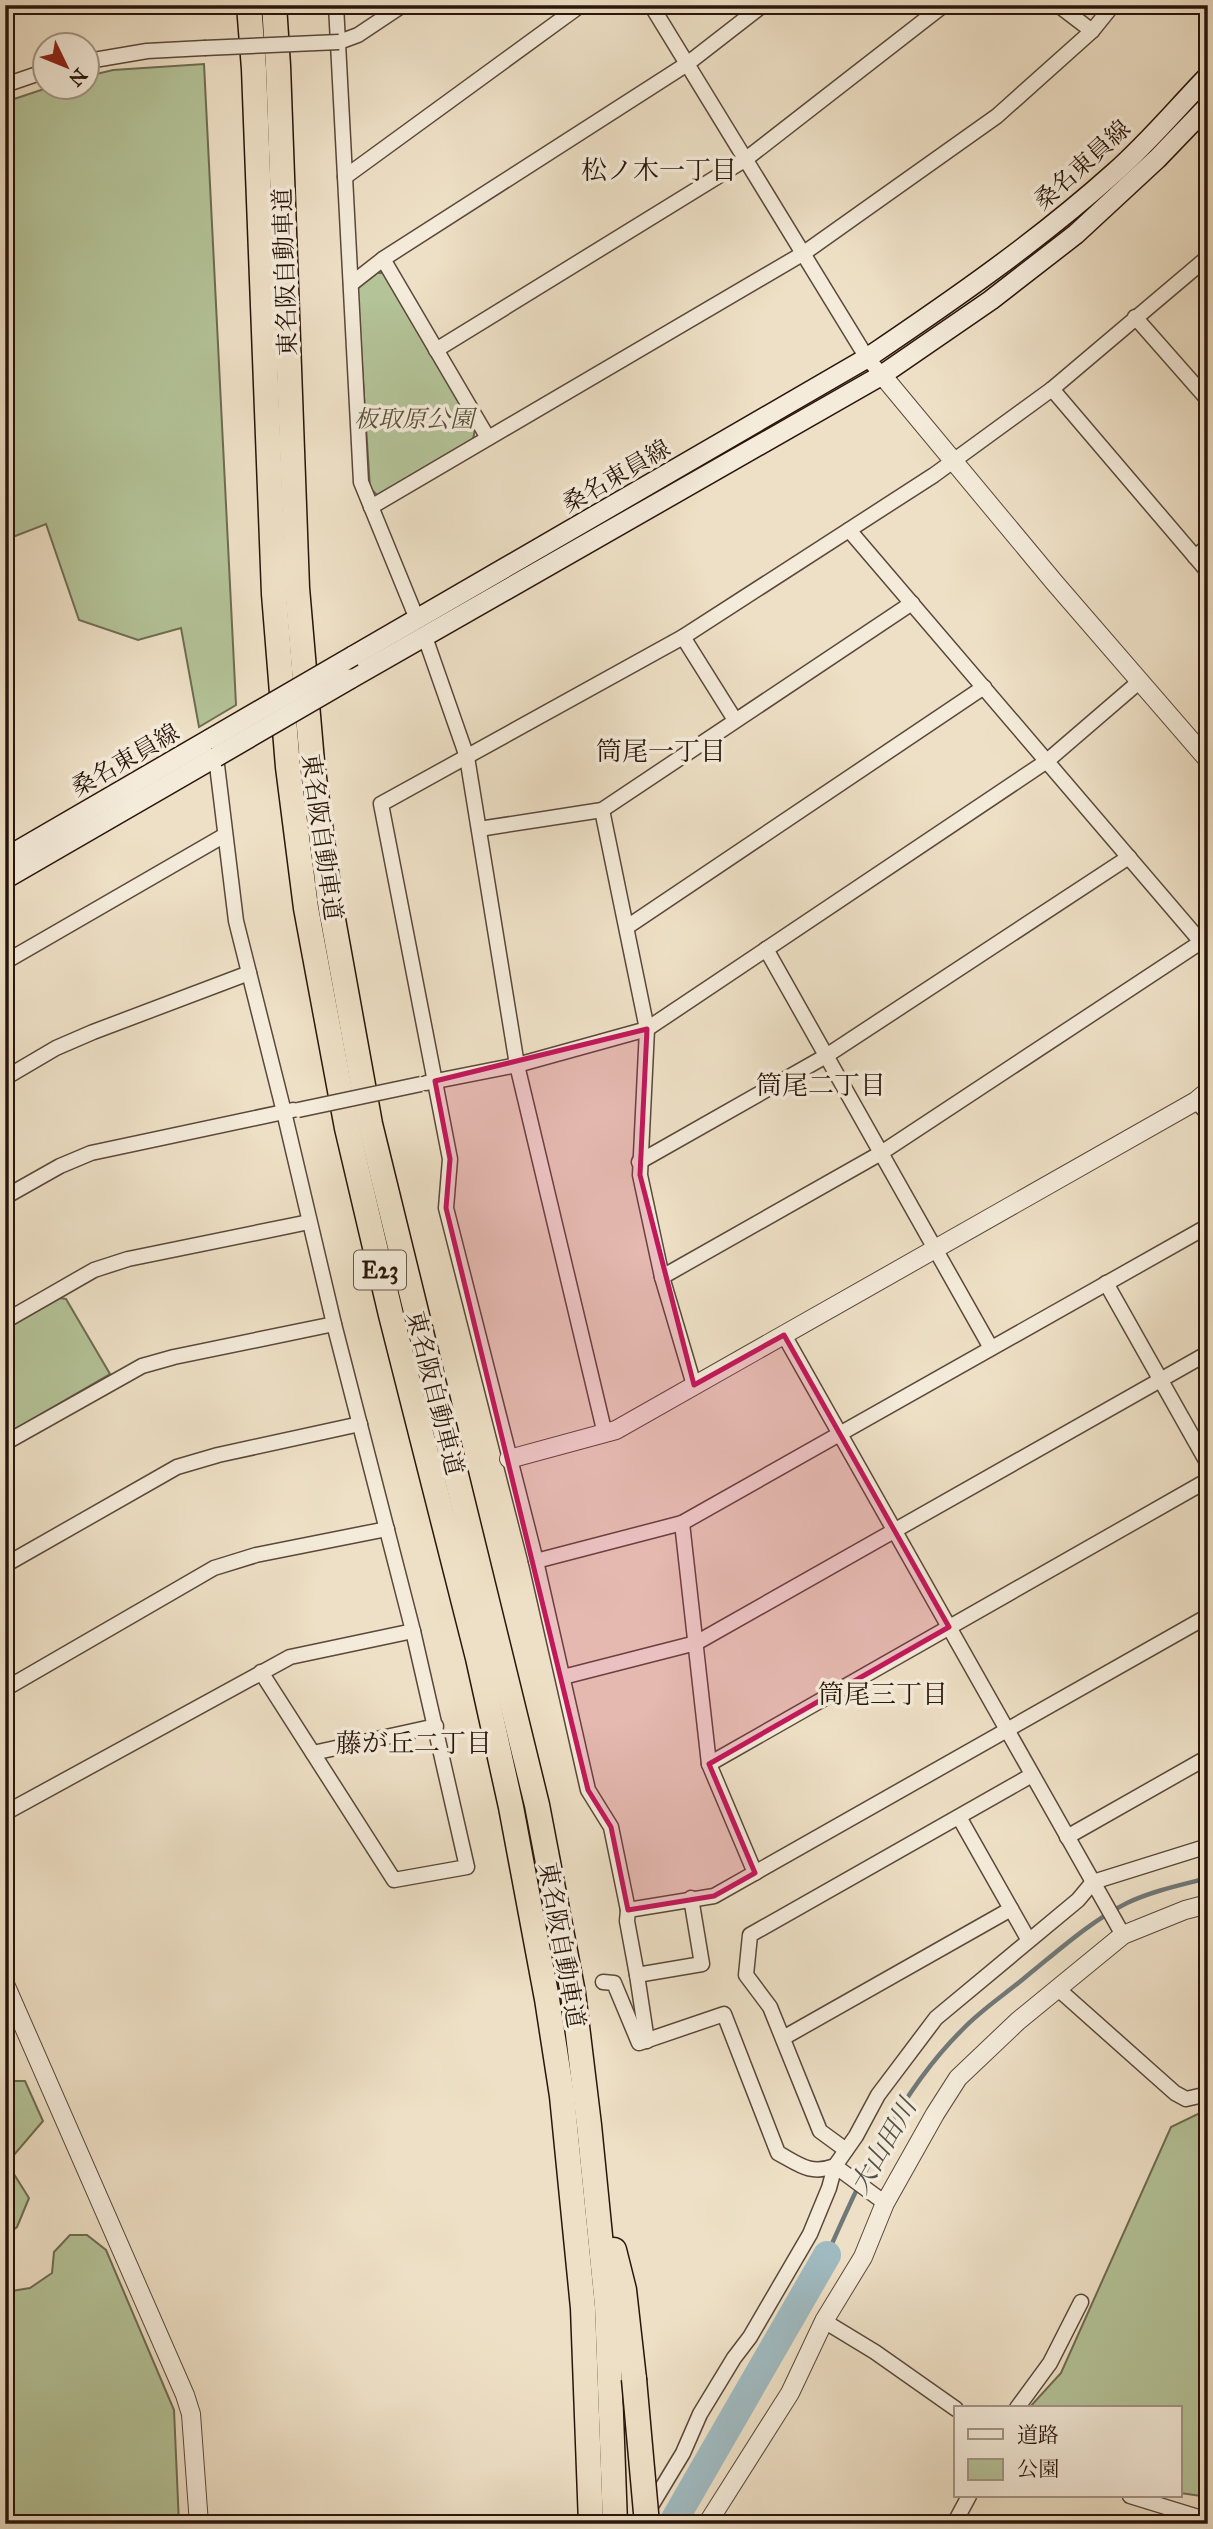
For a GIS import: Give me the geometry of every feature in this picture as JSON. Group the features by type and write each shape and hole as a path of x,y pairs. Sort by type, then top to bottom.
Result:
{"highway":[{"name":"東名阪自動車道","path":"249,5 254,69 274,594 288,767 305,895 347,1128 391,1315 478,1658 511,1807 547,1999 562,2096 582,2295 591,2524"},
{"name":"東名阪自動車道","path":"274,5 297,588 312,762 330,903 370,1124 537,1805 573,1993 596,2181 607,2306 615,2524"},
{"path":"596,2181 624,2290 647,2524"}],"main road":[{"name":"桑名東員線","path":"5,879 353,656 867,358 1014,256 1070,211 1117,170 1208,76"},
{"name":"桑名東員線","path":"5,858 350,679 882,375 1000,293 1076,234 1157,159 1208,106"}],"street":[{"path":"336,5 361,482 417,619"},
{"path":"102,59 147,51 339,42 358,35 402,5"},
{"path":"345,177 582,5"},
{"path":"651,5 867,358 1208,760"},
{"path":"351,284 383,259 687,64 763,5"},
{"path":"436,350 746,159 944,5"},
{"path":"1058,5 1092,31"},
{"path":"371,507 804,253 997,116 1092,31 1113,5"},
{"path":"5,85 32,76"},
{"path":"646,2041 628,1910 611,1827 589,1790 536,1561 446,1208 450,1159 428,1083 382,804 682,637 954,461 1052,389 1208,257"},
{"path":"383,259 488,438"},
{"path":"1135,317 1208,400"},
{"path":"1052,389 1208,572"},
{"path":"662,1277 881,1153 1204,946 849,530"},
{"path":"1195,557 1208,546"},
{"path":"479,829 602,810 912,603"},
{"path":"425,637 467,757 517,1065 605,1434"},
{"path":"682,637 735,720"},
{"path":"5,1196 60,1166 91,1153 517,1065 648,1029 1047,761 1140,681"},
{"path":"627,927 984,687"},
{"path":"213,748 236,921 291,1111 309,1222 413,1631 467,1867 394,1880 261,1672"},
{"path":"602,810 648,1029 639,1162 662,1277 694,1385"},
{"path":"5,962 225,835"},
{"path":"639,1162 826,1056 1129,857"},
{"path":"766,949 991,1348"},
{"path":"5,1078 56,1048 93,1032 249,973"},
{"path":"509,1459 605,1434 936,1248 1204,1102"},
{"path":"5,1321 94,1270 128,1259 309,1222"},
{"path":"536,1561 682,1523 1208,1226"},
{"path":"1106,1283 1208,1464"},
{"path":"5,1443 142,1366 334,1324"},
{"path":"784,1335 1123,1935"},
{"path":"563,1677 696,1643 1208,1353"},
{"path":"5,1564 177,1467 218,1455 360,1424"},
{"path":"709,1764 1208,1480"},
{"path":"682,1523 709,1764 755,1873"},
{"path":"5,1689 214,1568 256,1555 387,1529"},
{"path":"628,1910 714,1896 1208,1616"},
{"path":"5,1813 290,1657 413,1631"},
{"path":"313,1753 436,1726"},
{"path":"1068,1837 1208,1757"},
{"path":"846,2150 820,2132 770,2007 746,1975 750,1936 1032,1775"},
{"path":"958,1817 1028,1939"},
{"path":"640,2524 683,2453 701,2414 810,2234 835,2166 878,2095 936,2018 1078,1900 1097,1888 1208,1846"},
{"path":"637,1975 702,1964 691,1898"},
{"path":"708,2524 790,2393 824,2321 863,2257 885,2203 958,2078 1057,1988 1123,1935 1185,1910 1208,1904"},
{"path":"783,2038 1011,1909"},
{"path":"603,1982 614,1983 639,2043 724,2014 778,2153 806,2169 819,2172 835,2166"},
{"path":"5,1984 185,2395 191,2414 200,2524"},
{"path":"1057,1988 1175,2093 1186,2099 1208,2094"},
{"path":"835,2166 885,2203"},
{"path":"1018,2406 1050,2363 1081,2302"},
{"path":"824,2321 875,2352 954,2408"},
{"path":"954,2524 968,2498"},
{"path":"1136,2498 1208,2520"}],"highlighted area":[{"path":"647,1029 640,1175 694,1385 784,1335 949,1627 709,1764 755,1873 714,1896 628,1910 611,1827 588,1790 446,1208 450,1159 435,1081"}],"green space":[{"path":"204,64 236,705 199,727 181,628 138,640 79,620 46,524 5,540 5,102 32,93 32,102 102,102 102,73"},
{"name":"板取原公園","path":"377,273 384,273 475,430 473,439 377,495 370,488 357,289"},
{"path":"60,1298 66,1299 110,1374 5,1435 5,1329"},
{"path":"5,2081 25,2081 43,2121 7,2163 29,2198 17,2227 5,2236"},
{"path":"1208,2109 1208,2497 1182,2493 1182,2406 1031,2406 1061,2373 1171,2127"},
{"path":"70,2235 87,2235 106,2250 174,2410 179,2524 5,2524 5,2292 30,2288 52,2273 54,2252"}],"waterway":[{"name":"大山田川","path":"827,2255 884,2135 920,2079 970,2022 1076,1936 1114,1910 1146,1895 1208,1878"},
{"name":"大山田川","path":"672,2524 827,2255"}],"district":[{"name":"松ノ木一丁目","path":"659,170"},
{"name":"筒尾一丁目","path":"661,751"},
{"name":"筒尾二丁目","path":"821,1085"},
{"name":"筒尾三丁目","path":"883,1694"},
{"name":"藤が丘二丁目","path":"414,1743"}]}
